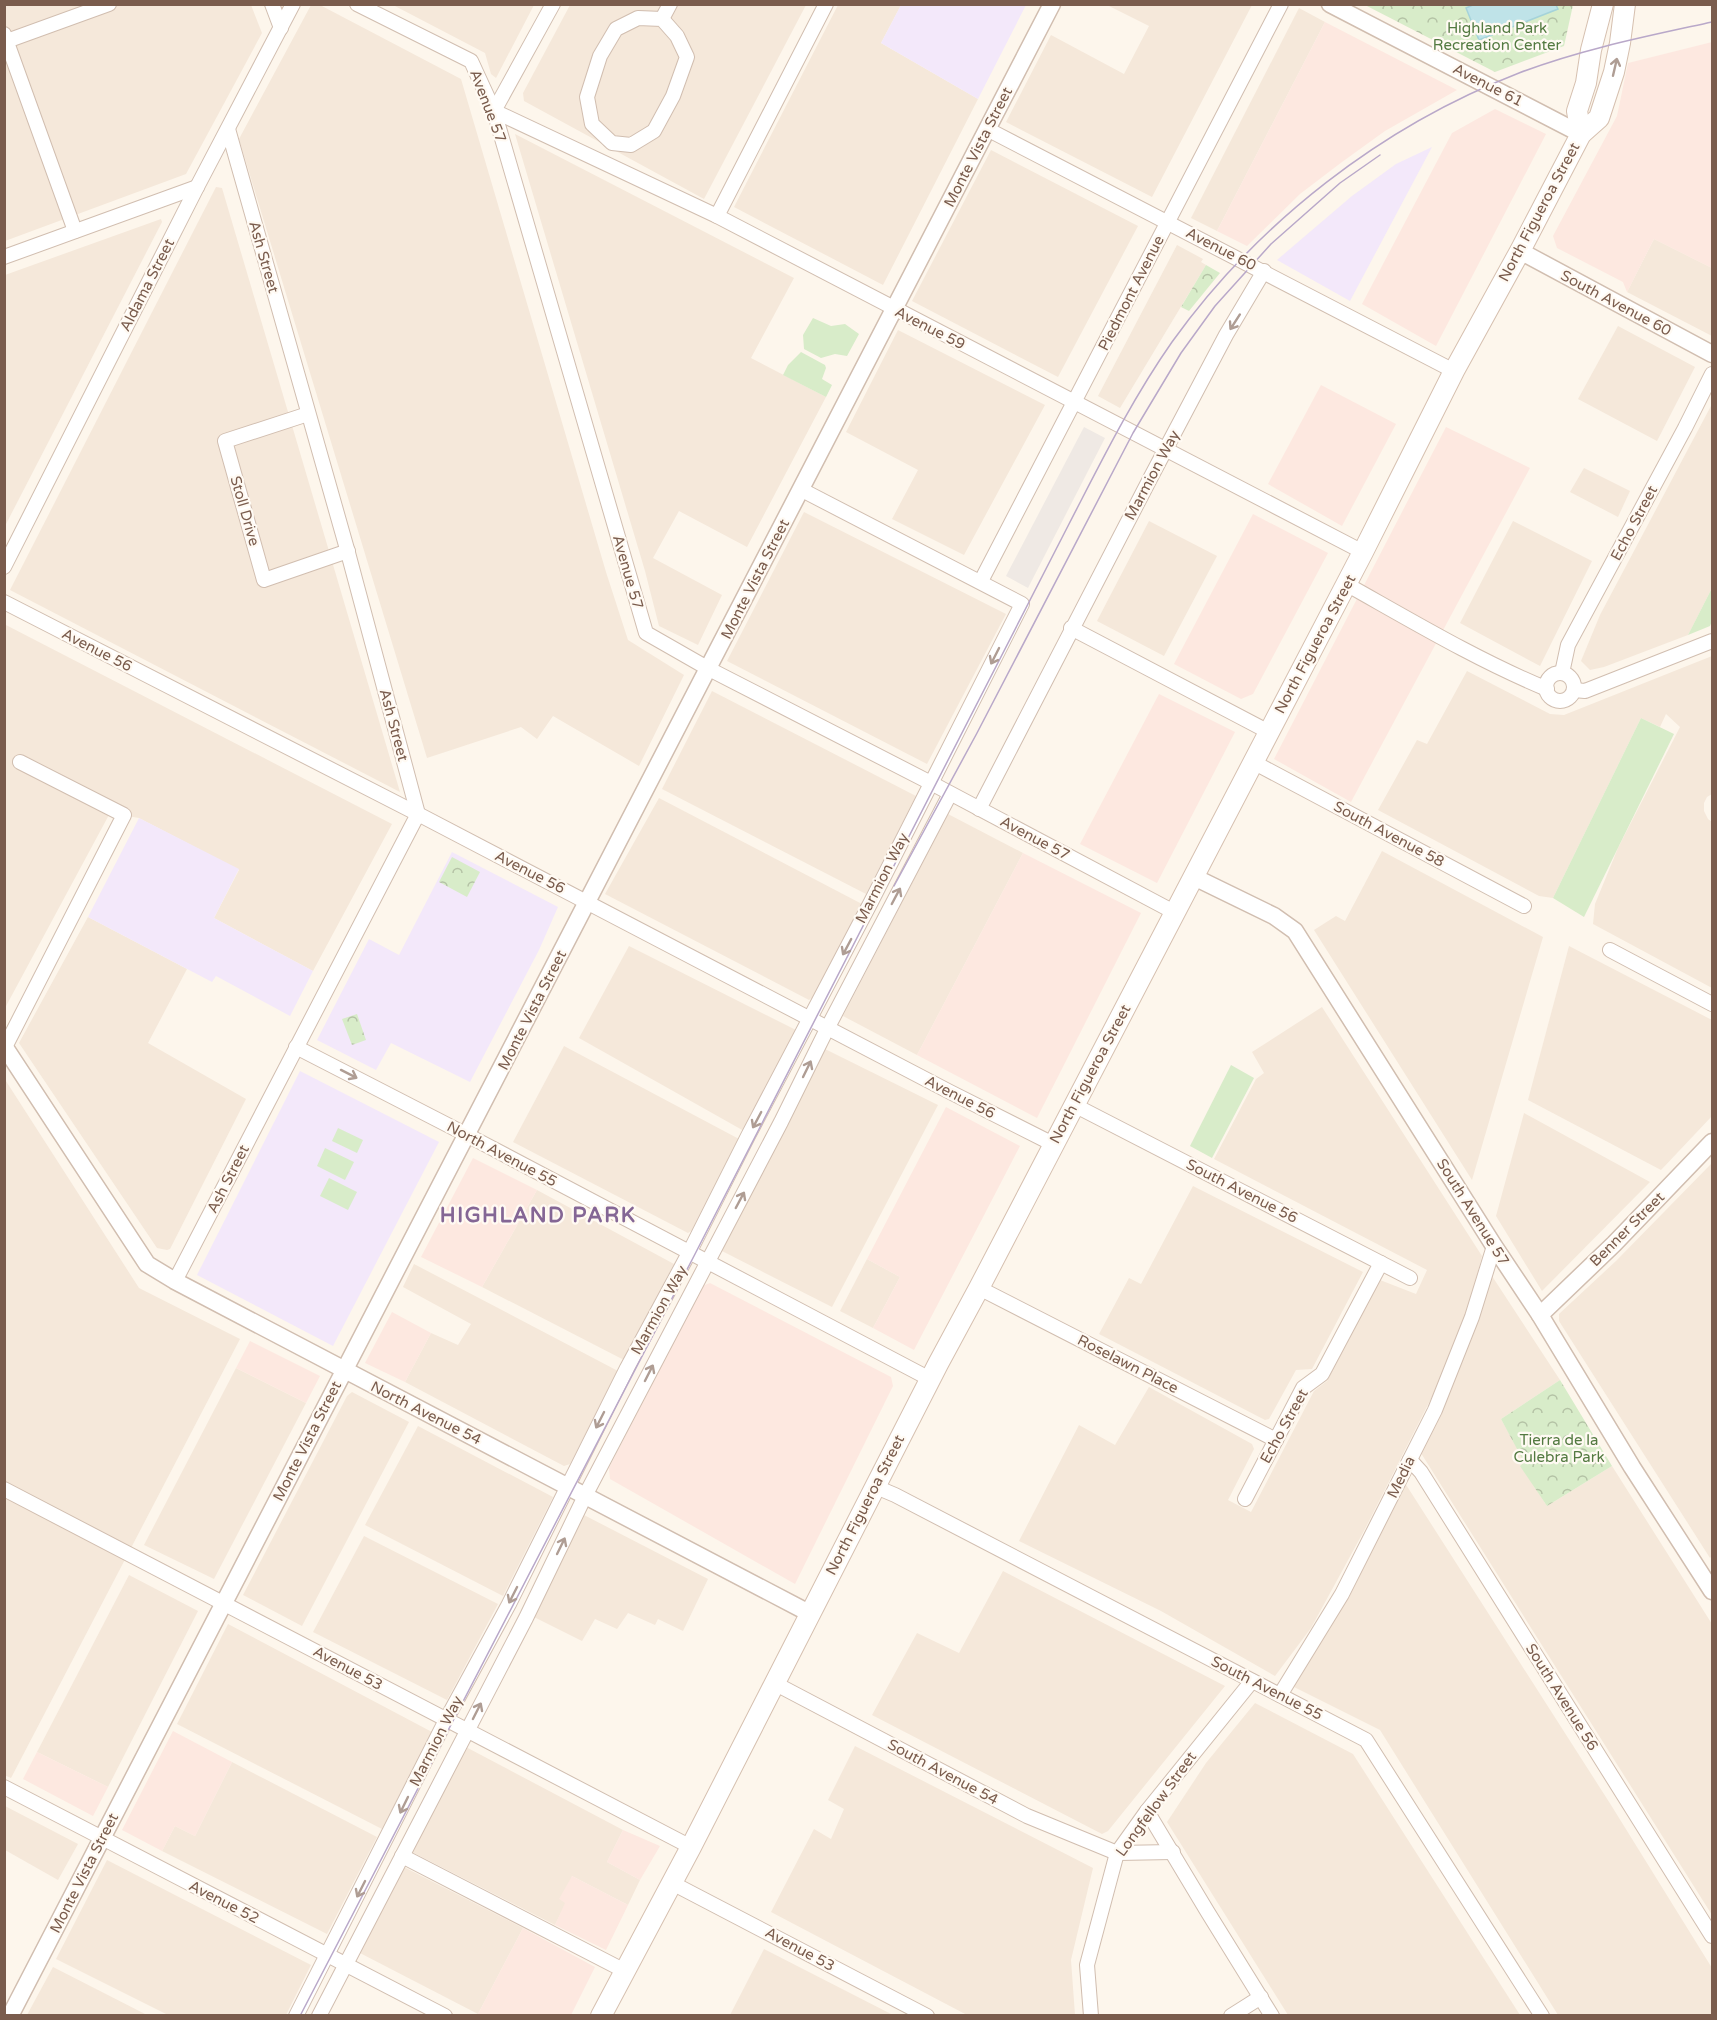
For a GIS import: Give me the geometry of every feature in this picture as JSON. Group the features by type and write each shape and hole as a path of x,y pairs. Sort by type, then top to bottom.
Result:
{"main road":[{"name":"North Figueroa Street","path":"1581,134 1577,111 1586,83 1602,4"},
{"name":"North Figueroa Street","path":"601,2016 691,1847 930,1379 980,1288 1363,552 1454,371 1581,134 1599,118 1620,43 1625,4"}],"street":[{"path":"75,231 5,39 109,4"},
{"path":"272,4 281,28"},
{"name":"Aldama Street","path":"4,567 197,186 293,4"},
{"name":"Avenue 57","path":"357,4 471,61 494,111 646,633 709,669 1174,912"},
{"path":"494,111 553,4"},
{"path":"662,19 670,4"},
{"path":"717,216 826,4"},
{"name":"Monte Vista Street","path":"10,2016 1052,4"},
{"name":"Piedmont Avenue","path":"981,581 1281,4"},
{"name":"Avenue 61","path":"1330,4 1581,134"},
{"path":"638,18 662,19 677,36 687,57 673,96 654,131 631,146 612,143 592,124 587,97 600,56 616,29 638,18"},
{"name":"Avenue 59","path":"494,111 717,216 1363,552"},
{"name":"Ash Street","path":"175,1281 418,814 348,551 228,129"},
{"name":"Avenue 60","path":"987,129 1454,371"},
{"path":"602,161 612,143"},
{"path":"4,257 197,186"},
{"name":"South Avenue 60","path":"1520,251 1713,354"},
{"name":"Marmion Way","path":"979,809 1165,450 1226,335 1264,271"},
{"name":"Echo Street","path":"1562,673 1568,645 1713,374"},
{"name":"Stoll Drive","path":"308,414 225,441 264,580 348,551"},
{"path":"801,490 981,581"},
{"name":"Marmion Way","path":"296,2016 446,1720 508,1604 627,1368 689,1253 1022,604 981,581"},
{"path":"1346,584 1516,676 1547,688"},
{"name":"Avenue 56","path":"4,602 1053,1144"},
{"path":"1071,628 1269,732"},
{"path":"1574,690 1585,691 1713,640"},
{"path":"1562,673 1570,677 1574,690 1569,698 1560,701 1551,697 1547,688 1551,677 1562,673"},
{"path":"5,1048 124,815 20,762"},
{"name":"South Avenue 58","path":"1253,762 1524,906"},
{"name":"Marmion Way","path":"319,2016 526,1618 586,1494 950,794"},
{"name":"South Avenue 57","path":"1194,877 1274,916 1295,931 1540,1315 1632,1467 1710,1582"},
{"path":"1610,950 1713,1004"},
{"name":"North Avenue 55","path":"297,1047 930,1379"},
{"name":"North Avenue 54","path":"5,1048 147,1264 175,1281 586,1494 809,1613"},
{"name":"South Avenue 56","path":"1074,1105 1410,1278"},
{"name":"Benner Street","path":"1540,1315 1614,1244 1713,1142"},
{"name":"Media","path":"1280,1695 1342,1594 1410,1460 1449,1378 1472,1317 1494,1246"},
{"name":"Echo Street","path":"1245,1499 1303,1388 1322,1374 1381,1263"},
{"name":"Roselawn Place","path":"980,1288 1276,1440"},
{"name":"South Avenue 56","path":"1410,1460 1421,1472 1713,1936"},
{"name":"South Avenue 55","path":"876,1488 895,1495 1366,1740 1371,1744 1542,2016"},
{"name":"Avenue 53","path":"4,1489 691,1847"},
{"name":"Longfellow Street","path":"1091,2016 1087,1965 1117,1853 1147,1811 1252,1681"},
{"name":"South Avenue 54","path":"774,1683 1027,1816 1117,1853"},
{"name":"Avenue 52","path":"4,1787 445,2016"},
{"path":"1147,1811 1272,2016"},
{"path":"1117,1853 1173,1852"},
{"path":"402,1856 625,1971"},
{"name":"Avenue 53","path":"672,1882 927,2016"},
{"path":"1231,2016 1261,1997"}],"shaded area":[{"path":"5,5 251,5 262,33 186,174 5,241"},
{"path":"311,5 320,5 461,79 628,640 684,675 639,766 553,716 537,739 521,727 427,758 239,139"},
{"path":"393,5 534,5 496,78 491,74 485,53"},
{"path":"570,5 806,5 704,199 524,101 523,93"},
{"path":"838,5 901,5 881,43 978,99 883,285 734,207"},
{"path":"901,5 1026,5 978,99 881,43"},
{"path":"1107,5 1252,5 1152,197 1006,122 1051,35 1124,74 1149,26"},
{"path":"1299,8 1325,22 1217,231 1191,218"},
{"path":"1325,22 1457,90 1385,131 1342,162 1300,194 1247,246 1217,231"},
{"path":"1712,42 1712,268 1654,239 1627,292 1623,282 1557,248 1553,236 1617,116 1628,63"},
{"path":"1495,109 1546,134 1436,346 1362,304 1452,133"},
{"path":"515,134 794,278 751,358 826,397 747,547 679,511 653,558 722,595 698,645 659,626 645,571"},
{"path":"1432,147 1350,301 1277,260 1352,196 1396,164"},
{"path":"991,150 1138,226 1058,377 912,301"},
{"path":"216,187 222,188 400,792 10,590"},
{"path":"161,219 162,222 5,526 5,275"},
{"path":"1654,239 1712,268 1712,336 1627,292"},
{"path":"1177,245 1203,259 1201,262 1206,265 1120,408 1098,396"},
{"path":"1618,326 1695,367 1657,441 1578,399"},
{"path":"898,330 1045,405 964,555 892,519 918,470 846,432"},
{"path":"1321,385 1396,424 1342,526 1268,484"},
{"path":"1712,404 1712,588 1688,635 1604,667 1590,670 1581,661 1600,615"},
{"path":"1084,427 1105,438 1028,588 1006,576"},
{"path":"1446,427 1530,468 1351,802 1274,759"},
{"path":"1584,468 1630,491 1618,517 1570,492"},
{"path":"804,512 1006,614 927,764 727,661"},
{"path":"1253,514 1328,553 1253,694 1241,699 1174,664"},
{"path":"1149,521 1217,556 1164,656 1097,621"},
{"path":"1513,521 1592,561 1540,666 1460,623"},
{"path":"4,624 392,824 313,971 214,918 239,870 139,818 110,813 5,1008"},
{"path":"1712,656 1712,794 1704,803 1704,811 1712,822 1712,988 1593,924 1595,904 1618,848 1680,727 1666,714 1660,727 1641,718 1553,898 1539,896 1378,810 1417,740 1427,744 1467,671 1550,714 1564,715"},
{"path":"712,691 916,796 866,894 662,789"},
{"path":"1159,694 1235,732 1157,883 1080,844"},
{"path":"659,798 862,904 814,996 809,1000 605,894"},
{"path":"948,814 1023,853 917,1055 843,1016"},
{"path":"139,818 239,869 214,918 313,971 290,1016 216,976 212,982 88,917"},
{"path":"1382,851 1543,937 1472,1180 1314,930 1336,916 1345,921"},
{"path":"452,852 558,907 539,950 470,1082 391,1043 376,1070 317,1040 369,939 399,955"},
{"path":"1023,853 1141,913 1037,1118 917,1055"},
{"path":"88,917 187,969 148,1043 246,1099 170,1249 167,1250 157,1248 19,1043"},
{"path":"629,946 796,1030 744,1131 579,1038"},
{"path":"1569,946 1712,1020 1712,1116 1661,1170 1528,1100"},
{"path":"1322,1007 1482,1256 1449,1363 1365,1529 1311,1628 1275,1676 1161,1611 1019,1541 1079,1425 1115,1445 1149,1387 1252,1444 1254,1449 1228,1500 1251,1512 1314,1391 1327,1381 1380,1280 1416,1294 1427,1270 1214,1159 1256,1079 1264,1073 1252,1052"},
{"path":"564,1046 739,1139 694,1229 688,1233 513,1142"},
{"path":"825,1049 938,1105 832,1307 720,1250"},
{"path":"300,1071 439,1142 333,1346 197,1275"},
{"path":"4,1078 139,1288 240,1339 11,1778 4,1775"},
{"path":"946,1107 1020,1146 914,1350 873,1328 900,1277 867,1259"},
{"path":"1524,1113 1650,1182 1542,1291 1496,1216"},
{"path":"473,1158 537,1190 482,1287 421,1257"},
{"path":"1712,1163 1712,1556 1710,1558 1559,1321 1559,1314 1616,1261"},
{"path":"1193,1186 1363,1272 1312,1369 1296,1370 1269,1419 1265,1420 1099,1334 1129,1278 1141,1284"},
{"path":"537,1190 674,1264 624,1360 482,1287"},
{"path":"867,1259 900,1277 873,1328 840,1311"},
{"path":"414,1264 618,1371 570,1464 564,1466 405,1382 431,1333 458,1345 471,1324 403,1287"},
{"path":"1490,1273 1560,1380 1501,1419 1525,1462 1520,1465 1547,1506 1612,1466 1712,1624 1712,1915 1419,1450"},
{"path":"710,1283 891,1377 893,1386 795,1584 610,1479 609,1468 702,1286"},
{"path":"392,1312 431,1333 405,1382 365,1363"},
{"path":"250,1341 320,1376 306,1403 236,1368"},
{"path":"236,1368 306,1403 214,1579 144,1545"},
{"path":"352,1392 409,1422 302,1626 243,1595 347,1396"},
{"path":"418,1426 553,1497 503,1596 365,1525"},
{"path":"1403,1480 1611,1805 1712,1968 1712,2015 1558,2015 1380,1730 1290,1685"},
{"path":"584,1515 708,1579 683,1631 658,1619 655,1625 628,1613 617,1629 595,1619 582,1641 532,1616"},
{"path":"364,1536 498,1604 447,1700 313,1632"},
{"path":"1003,1571 1225,1686 1108,1831 1102,1834 872,1715 917,1633 959,1653"},
{"path":"129,1575 198,1611 108,1787 37,1752"},
{"path":"228,1624 432,1732 382,1829 177,1724"},
{"path":"1255,1703 1353,1754 1520,2015 1288,2015 1167,1822 1206,1763"},
{"path":"173,1731 232,1762 195,1836 175,1826 162,1851 122,1830"},
{"path":"464,1746 623,1830 607,1862 640,1880 628,1905 572,1876 566,1903 555,1925 410,1851"},
{"path":"855,1746 1093,1868 1071,1960 1075,2015 967,2015 771,1912 814,1829 831,1839 844,1809 828,1800"},
{"path":"37,1752 108,1787 93,1816 23,1779"},
{"path":"232,1762 377,1837 327,1934 162,1851 175,1826 195,1836"},
{"path":"5,1806 78,1844 58,1880 5,1850"},
{"path":"623,1830 660,1846 640,1880 607,1862"},
{"path":"107,1860 311,1965 286,2015 168,2015 56,1959"},
{"path":"402,1866 523,1928 478,2014 358,1952"},
{"path":"572,1876 628,1905 606,1950 555,1925 565,1903 559,1899"},
{"path":"523,1928 595,1967 571,2015 478,2014"},
{"path":"764,1949 893,2015 730,2015"},
{"path":"53,1967 147,2015 27,2015"}],"green space":[{"name":"Highland Park Recreation Center","path":"1365,5 1573,5 1564,46 1495,72"},
{"path":"1206,265 1220,273 1189,311 1181,307"},
{"path":"813,318 831,326 845,324 859,334 847,356 835,354 821,358 804,349 803,335"},
{"path":"801,352 825,365 822,379 832,385 826,397 783,375 788,365"},
{"path":"1712,588 1710,626 1688,635"},
{"path":"1641,718 1674,734 1584,917 1553,898"},
{"path":"452,857 480,872 467,897 439,882"},
{"path":"357,1014 366,1040 352,1045 342,1019"},
{"path":"1231,1065 1254,1078 1212,1158 1190,1146"},
{"path":"338,1128 363,1140 357,1153 332,1141"},
{"path":"325,1148 354,1162 345,1180 317,1166"},
{"path":"329,1178 357,1192 348,1210 320,1196"},
{"name":"Tierra de la Culebra Park","path":"1560,1380 1612,1466 1547,1506 1520,1466 1524,1462 1501,1419"}],"water":[{"path":"1475,4 1556,5 1558,9 1479,40 1466,8"}],"tram line":[{"path":"300,2016 694,1256 1093,477 1130,408 1172,342 1206,298 1283,218 1326,182 1419,121 1468,95 1543,64 1615,44 1712,22"},
{"path":"894,886 977,733 1133,433 1181,353 1215,306 1271,244 1340,183 1380,155"}],"district":[{"name":"HIGHLAND PARK","path":"538,1215"}]}
